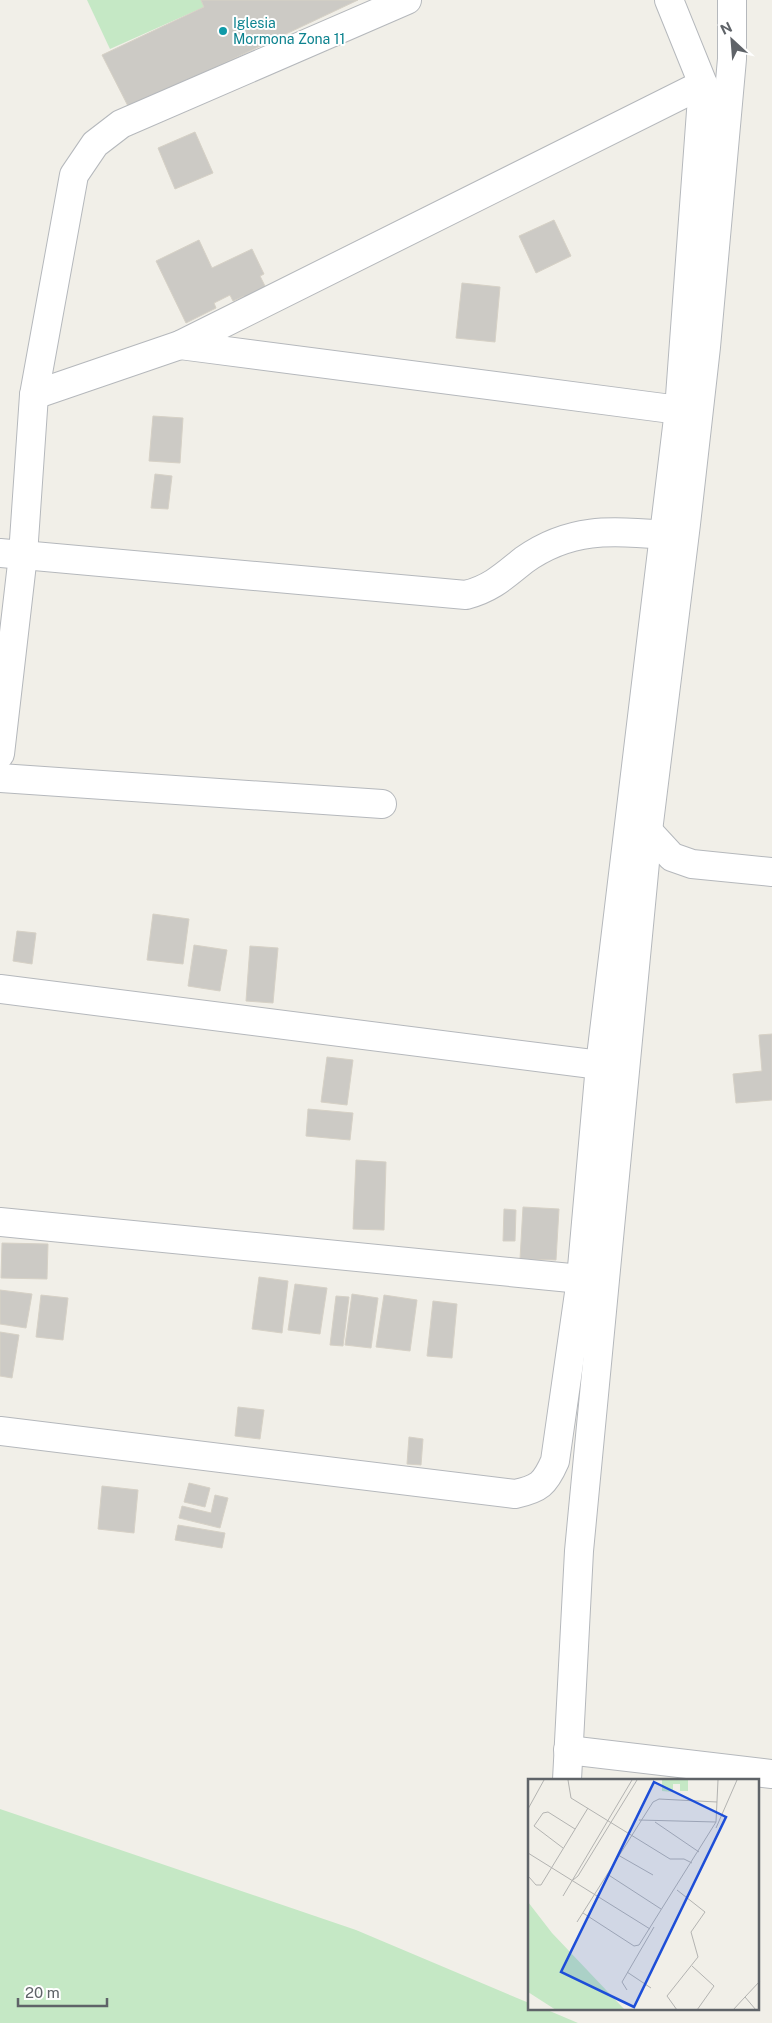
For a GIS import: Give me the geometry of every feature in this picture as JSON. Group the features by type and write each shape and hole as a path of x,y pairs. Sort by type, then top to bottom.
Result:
{"street":[{"path":"0,754 12,554 34,395 74,175 95,144 120,124 408,0"},
{"path":"0,1431 515,1494 531,1490 547,1480 555,1461 580,1279 600,1064 679,410 703,84 669,0"},
{"path":"567,1779 579,1551 648,831 706,347 732,59 732,0"},
{"path":"34,395 180,345 703,84"},
{"path":"180,345 679,410"},
{"path":"12,554 466,595 497,583 525,560 552,543 580,534 620,531 663,536"},
{"path":"0,778 382,804"},
{"path":"648,831 672,857 692,864 772,872"},
{"path":"0,988 600,1064"},
{"path":"0,1222 580,1279"},
{"path":"568,1750 772,1774"}],"green space":[{"path":"87,0 201,0 204,7 110,49"},
{"path":"0,1809 356,1930 528,2003 528,2010 547,2010 578,2023 0,2023"}],"building":[{"name":"Iglesia Mormona Zona 11","path":"201,0 358,0 129,108 102,55 204,7"},
{"path":"195,132 213,173 175,189 158,148"},
{"path":"554,220 571,256 536,273 519,236"},
{"path":"199,240 212,268 252,249 264,274 260,276 270,296 249,306 244,296 233,301 230,295 214,303 216,308 186,323 156,261"},
{"path":"462,283 500,287 495,342 456,338"},
{"path":"153,416 183,418 180,463 149,461"},
{"path":"155,474 172,476 168,509 151,508"},
{"path":"153,914 189,919 183,964 147,960"},
{"path":"17,931 36,933 32,964 13,961"},
{"path":"194,945 227,950 220,991 188,986"},
{"path":"250,946 278,948 273,1003 246,1001"},
{"path":"772,1034 772,1100 736,1103 733,1074 762,1071 759,1035"},
{"path":"327,1057 353,1060 347,1105 321,1102"},
{"path":"308,1109 353,1113 350,1140 306,1136"},
{"path":"356,1160 386,1162 384,1230 353,1229"},
{"path":"523,1207 559,1209 556,1260 520,1259"},
{"path":"504,1209 516,1210 515,1241 503,1241"},
{"path":"2,1243 48,1244 47,1279 1,1278"},
{"path":"259,1277 288,1281 282,1333 252,1329"},
{"path":"295,1284 327,1288 320,1334 288,1330"},
{"path":"0,1290 32,1294 26,1328 0,1324"},
{"path":"352,1294 378,1298 371,1348 345,1345"},
{"path":"41,1295 68,1298 63,1340 36,1337"},
{"path":"384,1295 417,1300 410,1351 376,1347"},
{"path":"336,1296 349,1297 343,1346 330,1345"},
{"path":"433,1301 457,1304 452,1358 427,1356"},
{"path":"0,1332 19,1335 12,1378 0,1376"},
{"path":"238,1407 264,1410 260,1439 235,1436"},
{"path":"409,1437 423,1439 421,1465 407,1464"},
{"path":"189,1483 210,1488 205,1507 184,1502"},
{"path":"102,1486 138,1490 134,1533 98,1529"},
{"path":"215,1495 228,1498 220,1528 179,1518 182,1506 211,1513"},
{"path":"178,1525 225,1533 222,1548 175,1540"}],"place":[{"name":"Iglesia Mormona Zona 11","path":"223,31"}]}
